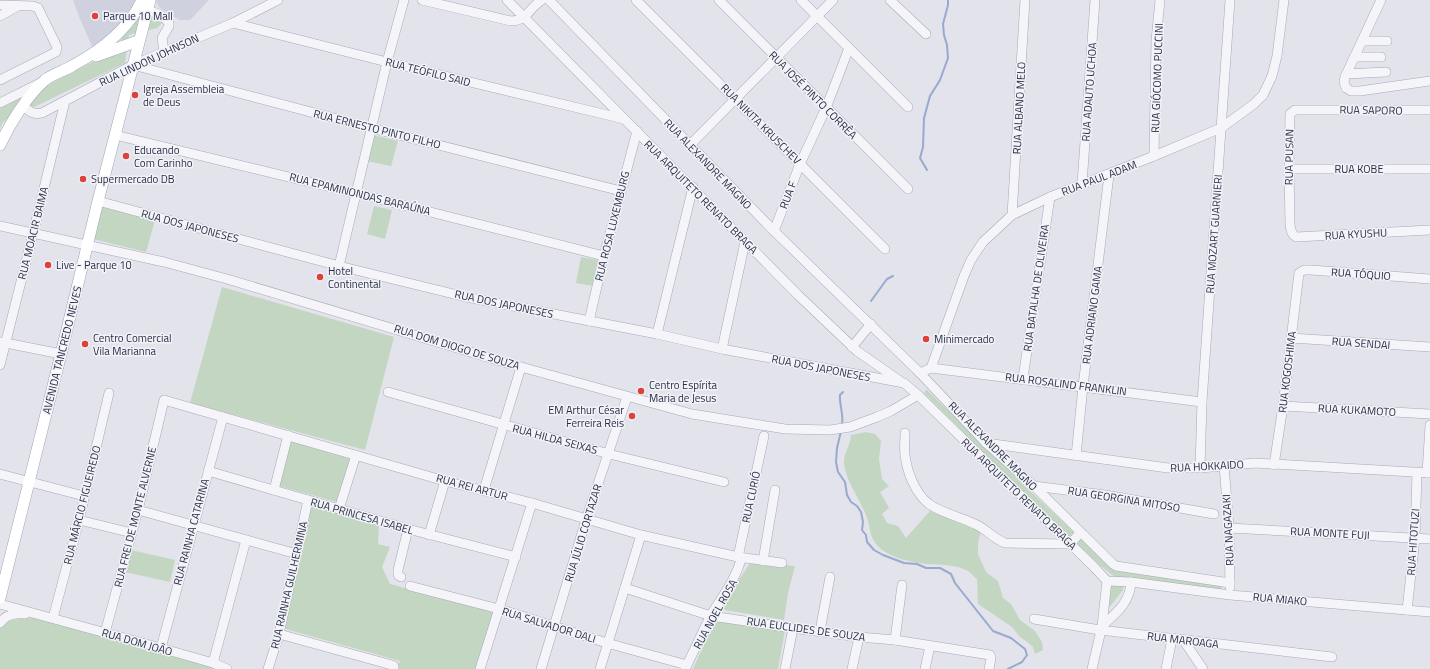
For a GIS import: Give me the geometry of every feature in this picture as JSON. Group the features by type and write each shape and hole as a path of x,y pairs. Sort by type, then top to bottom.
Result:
{"main road":[{"name":"AVENIDA TANCREDO NEVES","path":"0,598 98,200 133,65 144,5"},
{"path":"74,66 108,43 144,5"},
{"path":"0,145 28,98 46,79 74,66 138,41"}],"street":[{"name":"RUA LINDON JOHNSON","path":"23,106 32,113 37,114 133,65 233,23 278,0"},
{"path":"339,266 386,62 404,0"},
{"path":"422,0 499,19 516,21 524,18 540,0"},
{"name":"RUA ARQUITETO RENATO BRAGA","path":"507,0 798,295 857,352 904,383"},
{"name":"RUA ALEXANDRE MAGNO","path":"549,0 774,231 871,324 986,442 1034,486 1080,533 1116,566 1230,583"},
{"name":"RUA NIKITA KRUSCHEV","path":"636,0 885,249"},
{"name":"RUA JOSÉ PINTO CORRÊA","path":"719,0 908,189"},
{"path":"801,0 908,107"},
{"path":"690,146 833,0"},
{"path":"890,0 926,34"},
{"name":"RUA ALBANO MELO","path":"1012,215 1025,0"},
{"name":"RUA ADAUTO UCHOA","path":"1082,184 1095,0"},
{"name":"RUA GIÓCOMO PUCCINI","path":"1154,156 1156,41 1160,0"},
{"name":"RUA MOZART GUARNIERI","path":"1200,468 1202,402 1230,0"},
{"name":"RUA PAUL ADAM","path":"931,368 971,260 983,242 1012,215 1050,197 1221,128 1254,104 1263,94 1272,76 1277,56 1284,0"},
{"path":"1381,0 1346,74 1344,82 1346,88 1352,91 1430,81"},
{"path":"0,5 36,7 40,10 56,42 57,49 56,52 0,80"},
{"path":"144,5 169,23 170,26 163,34 162,38 164,51"},
{"path":"0,16 19,6"},
{"name":"RUA TEÓFILO SAID","path":"233,23 386,62 625,119"},
{"path":"1362,41 1387,41"},
{"name":"RUA F","path":"774,231 800,164 826,108 850,48"},
{"path":"1354,57 1381,57"},
{"name":"RUA ERNESTO PINTO FILHO","path":"133,65 371,128 621,191"},
{"path":"1346,74 1386,72"},
{"path":"0,103 46,79"},
{"name":"RUA MOACIR BAIMA","path":"0,365 3,342 33,234 65,101"},
{"name":"RUA SAPORO","path":"1313,109 1430,110"},
{"name":"RUA PUSAN","path":"1290,225 1290,114 1295,110 1313,109"},
{"path":"0,131 11,126"},
{"name":"RUA ROSA LUXEMBURG","path":"589,321 604,256 637,131"},
{"name":"RUA EPAMINONDAS BARAÚNA","path":"115,135 355,193 604,256"},
{"name":"RUA KOBE","path":"1289,169 1430,169"},
{"name":"RUA ADRIANO GAMA","path":"1076,456 1083,386 1110,174"},
{"path":"657,334 693,187"},
{"name":"RUA BATALHA DE OLIVEIRA","path":"1023,378 1050,197"},
{"name":"RUA DOS JAPONESES","path":"98,200 339,266 466,297 657,334 722,349 904,383 915,393"},
{"name":"RUA KYUSHU","path":"1290,225 1293,235 1301,237 1430,230"},
{"name":"RUA DOM DIOGO DE SOUZA","path":"0,226 164,262 227,279 522,367 692,414 785,429 830,430 857,425 892,411 915,393"},
{"path":"722,349 746,242"},
{"name":"RUA TÓQUIO","path":"1297,279 1299,273 1304,270 1430,279"},
{"name":"RUA KOGOSHIMA","path":"1274,465 1284,406 1297,279"},
{"path":"852,347 871,324"},
{"name":"RUA SENDAI","path":"1291,338 1430,347"},
{"path":"3,342 61,354"},
{"path":"484,490 522,367"},
{"path":"920,373 931,368"},
{"name":"RUA ROSALIND FRANKLIN","path":"931,368 1023,378 1202,402"},
{"name":"RUA HILDA SEIXAS","path":"388,392 608,454 724,482"},
{"name":"RUA MÁRCIO FIGUEIREDO","path":"50,617 79,520 109,393"},
{"name":"RUA ARQUITETO RENATO BRAGA","path":"915,393 1107,581"},
{"name":"RUA JÚLIO CORTAZAR","path":"541,669 586,520 627,397"},
{"name":"RUA REI ARTUR","path":"164,400 641,535 740,557 782,563"},
{"name":"RUA FREI DE MONTE ALVERNE","path":"105,633 132,534 164,400"},
{"name":"RUA KUKAMOTO","path":"1284,406 1430,414"},
{"name":"RUA RAINHA CATARINA","path":"160,648 223,417"},
{"path":"1428,473 1430,424"},
{"path":"905,433 905,454 907,467 913,482 929,504 963,520 976,524 995,539 1005,543 1070,544 1080,533"},
{"path":"274,490 288,435"},
{"name":"RUA CURIÓ","path":"740,557 764,436"},
{"name":"RUA HOKKAIDO","path":"986,442 1168,468 1200,468 1255,463 1428,473"},
{"path":"339,509 356,455"},
{"name":"RUA NAGAZAKI","path":"1224,465 1229,528 1230,595"},
{"name":"RUA PRINCESA ISABEL","path":"208,471 429,535 516,557"},
{"name":"RUA HITOTUZI","path":"1407,610 1415,538 1417,473"},
{"path":"0,474 84,496"},
{"path":"429,535 445,480"},
{"name":"RUA GEORGINA MITOSO","path":"1034,486 1105,495 1214,514"},
{"name":"RUA CURIÓ","path":"763,561 775,490"},
{"name":"RUA RAINHA GUILHERMINA","path":"268,669 279,634 308,500"},
{"path":"480,669 532,503"},
{"path":"138,510 297,554"},
{"path":"79,520 132,534"},
{"name":"RUA MONTE FUJI","path":"1229,528 1430,539"},
{"path":"401,577 398,575 398,570 408,529"},
{"path":"600,669 641,535"},
{"path":"213,663 246,540"},
{"name":"RUA NOEL ROSA","path":"686,667 711,616 738,571 740,557"},
{"path":"820,631 830,577"},
{"path":"1092,669 1101,628 1107,581 1131,582 1127,600 1101,628"},
{"name":"RUA MIAKO","path":"1131,582 1230,595 1430,612"},
{"name":"RUA SALVADOR DALI","path":"410,586 499,609 686,667"},
{"path":"895,640 902,586"},
{"name":"RUA EUCLIDES DE SOUZA","path":"625,588 711,616 859,637 895,640 991,656 990,669"},
{"name":"RUA DOM JOÃO","path":"0,604 213,663 227,669"},
{"name":"RUA DOM JOÃO","path":"0,623 7,616 14,614 50,617"},
{"name":"RUA MAROAGA","path":"1034,619 1184,641 1332,658"},
{"path":"785,669 793,628"},
{"path":"279,634 394,668"},
{"path":"852,669 859,637"},
{"path":"1166,669 1172,639"},
{"path":"1184,641 1203,669"},
{"path":"925,669 930,646"}],"shaded area":[{"path":"73,0 139,0 137,6 94,51"},
{"path":"156,0 209,0 190,20 180,20 158,6"}],"green space":[{"path":"153,15 162,23 157,28 129,35 125,63 3,122 0,128 0,109 19,99 26,101 52,83 122,47 121,33 136,17"},
{"path":"373,135 398,141 391,166 367,161"},
{"path":"98,206 155,220 146,252 89,238"},
{"path":"374,206 392,210 385,239 367,234"},
{"path":"581,257 598,260 593,286 576,283"},
{"path":"222,287 394,337 365,450 190,403"},
{"path":"926,390 1100,557 1118,571 1221,583 1222,590 1123,586 1123,590 1104,614 1110,587 1118,581 1116,578 1096,562 1023,492 924,393"},
{"path":"866,432 875,434 881,441 879,459 882,479 889,486 880,492 889,508 882,514 887,523 898,526 906,538 930,511 981,530 978,543 978,554 986,572 998,581 1003,598 1011,604 1020,620 1035,631 1042,642 1043,650 1035,654 1033,647 1020,637 1012,627 978,604 977,579 968,571 953,566 912,562 897,558 890,555 878,546 872,538 867,518 849,481 844,462 851,435"},
{"path":"291,441 350,459 337,502 279,486"},
{"path":"311,506 379,524 378,544 390,547 382,567 390,584 494,612 475,669 397,669 400,661 282,628"},
{"path":"131,550 175,560 170,582 125,572"},
{"path":"751,562 795,566 788,593 784,620 719,609"},
{"path":"33,618 219,669 0,669 0,628 7,622"},
{"path":"715,620 785,630 778,669 693,669"}],"waterway":[{"path":"927,170 920,158 923,147 924,118 930,96 940,80 948,58 943,24 948,0"},
{"path":"871,301 887,279 893,276"},
{"path":"842,425 840,395 843,392"},
{"path":"841,431 837,448 836,462 838,472 845,482 847,495 851,502 857,506 861,512 863,522 862,530 866,535 867,542 874,550 883,555 904,563 917,564 926,568 940,568 951,574 955,583 993,631 1011,638 1025,649 1027,655 1022,662 1008,669"}],"place":[{"name":"Parque 10 Mall","path":"95,16"},
{"name":"Igreja Assembleia de Deus","path":"135,95"},
{"name":"Educando Com Carinho","path":"126,156"},
{"name":"Supermercado DB","path":"83,179"},
{"name":"Live - Parque 10","path":"48,265"},
{"name":"Hotel Continental","path":"320,277"},
{"name":"Minimercado","path":"926,339"},
{"name":"Centro Comercial Vila Marianna","path":"85,344"},
{"name":"Centro Espírita Maria de Jesus","path":"641,391"},
{"name":"EM Arthur César Ferreira Reis","path":"632,416"}]}
